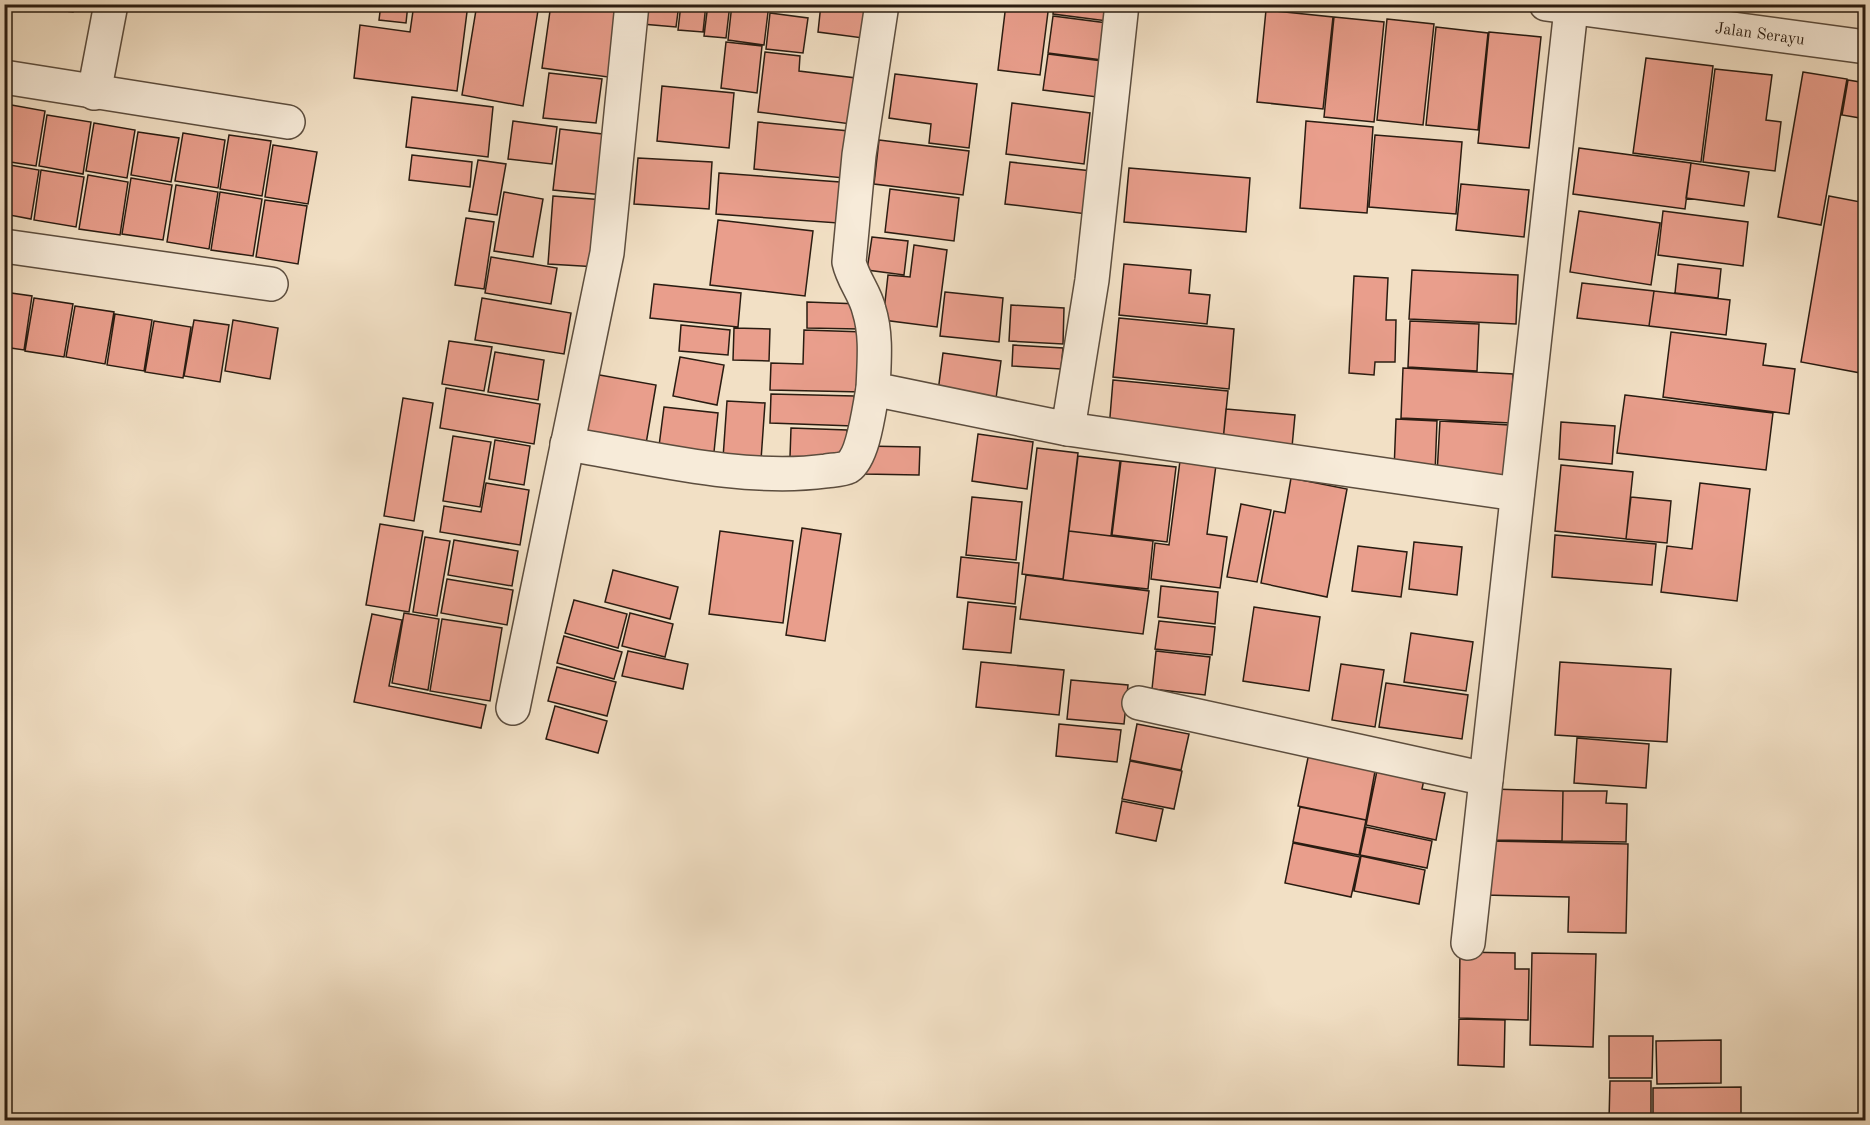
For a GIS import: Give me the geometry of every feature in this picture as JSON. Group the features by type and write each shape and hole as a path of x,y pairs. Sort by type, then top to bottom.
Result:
{"street":[{"path":"94,93 111,4"},
{"path":"513,708 607,253 632,4"},
{"path":"567,444 760,474 799,474 846,468 853,462 864,436 873,389 875,344 869,308 852,277 849,262 859,155 882,4"},
{"path":"1068,429 1092,280 1122,4"},
{"path":"1468,943 1517,494 1558,7"},
{"name":"Jalan Serayu","path":"1558,7 1866,47"},
{"path":"4,77 288,122"},
{"path":"4,246 271,284"},
{"path":"873,389 1068,429 1517,494"},
{"path":"1139,703 1486,779"}],"building":[{"path":"40,4 74,4 73,12 40,8"},
{"path":"381,4 408,4 406,23 379,20"},
{"path":"414,4 468,4 457,91 354,78 360,25 410,32"},
{"path":"477,4 539,4 523,106 462,95"},
{"path":"551,4 617,4 608,77 542,68"},
{"path":"645,4 679,4 676,27 642,24"},
{"path":"681,4 706,4 703,32 678,30"},
{"path":"708,4 730,4 726,38 704,36"},
{"path":"732,4 769,4 764,45 728,40"},
{"path":"821,4 867,4 863,38 818,32"},
{"path":"1006,4 1049,4 1040,75 998,70"},
{"path":"1054,4 1117,4 1115,22 1053,14"},
{"path":"1266,10 1333,17 1323,109 1257,102"},
{"path":"770,13 808,18 803,53 766,49"},
{"path":"1053,16 1115,24 1110,61 1048,53"},
{"path":"1334,17 1384,22 1374,122 1324,117"},
{"path":"1387,19 1434,24 1423,125 1377,120"},
{"path":"1436,27 1488,33 1478,130 1426,125"},
{"path":"1489,32 1541,37 1529,148 1478,143"},
{"path":"726,42 762,46 757,93 721,88"},
{"path":"765,52 800,56 799,71 856,78 851,124 758,112"},
{"path":"1048,54 1110,62 1105,98 1043,90"},
{"path":"1646,58 1713,66 1701,162 1633,153"},
{"path":"1715,69 1772,75 1766,120 1781,122 1775,171 1703,162"},
{"path":"1803,72 1847,79 1821,225 1778,217"},
{"path":"549,73 602,79 596,123 543,118"},
{"path":"895,74 977,84 969,148 929,143 931,124 889,118"},
{"path":"1848,80 1866,83 1866,119 1842,115"},
{"path":"662,86 734,93 729,148 657,141"},
{"path":"412,97 493,107 488,157 406,147"},
{"path":"1012,103 1090,113 1084,164 1006,154"},
{"path":"6,104 45,111 36,166 4,161"},
{"path":"47,115 91,122 83,174 39,166"},
{"path":"513,121 557,127 552,164 508,159"},
{"path":"1306,121 1373,127 1367,213 1300,208"},
{"path":"758,122 849,131 844,178 754,169"},
{"path":"94,123 135,130 127,178 86,171"},
{"path":"560,129 611,135 604,195 553,190"},
{"path":"138,132 179,138 171,182 131,175"},
{"path":"183,133 225,140 218,188 175,181"},
{"path":"229,135 271,141 262,196 220,189"},
{"path":"1375,135 1462,142 1456,214 1369,207"},
{"path":"879,140 969,151 963,195 874,184"},
{"path":"273,145 317,152 308,204 265,197"},
{"path":"1579,148 1691,163 1685,209 1573,194"},
{"path":"412,155 472,162 470,187 409,180"},
{"path":"638,158 712,162 709,209 634,204"},
{"path":"478,160 506,164 497,215 469,211"},
{"path":"1010,162 1092,171 1087,214 1005,204"},
{"path":"1691,163 1749,172 1744,206 1686,198"},
{"path":"4,164 39,170 31,219 4,214"},
{"path":"1129,168 1250,178 1246,232 1124,222"},
{"path":"41,170 84,177 76,227 34,220"},
{"path":"719,173 840,182 838,223 716,214"},
{"path":"88,175 128,182 120,235 79,229"},
{"path":"131,178 172,185 163,240 122,234"},
{"path":"1461,184 1529,190 1524,237 1456,230"},
{"path":"176,185 218,192 209,249 167,242"},
{"path":"890,189 959,198 954,241 885,232"},
{"path":"220,192 262,199 253,256 211,250"},
{"path":"504,192 543,199 533,257 494,251"},
{"path":"553,196 604,200 598,267 548,264"},
{"path":"1829,196 1866,203 1866,374 1801,362"},
{"path":"265,200 307,206 298,264 256,257"},
{"path":"1579,211 1660,223 1651,285 1570,272"},
{"path":"1663,211 1748,222 1743,266 1658,255"},
{"path":"466,218 494,222 484,289 455,285"},
{"path":"718,220 813,231 805,296 710,285"},
{"path":"872,237 908,241 904,275 867,270"},
{"path":"914,245 947,250 937,327 883,320 888,275 910,277"},
{"path":"491,257 557,268 551,304 485,293"},
{"path":"1124,264 1191,270 1189,293 1210,295 1207,324 1119,315"},
{"path":"1678,264 1721,269 1718,298 1675,293"},
{"path":"1412,270 1518,275 1516,324 1409,319"},
{"path":"1354,276 1388,278 1386,320 1396,320 1395,362 1375,362 1374,375 1349,373"},
{"path":"1582,283 1654,291 1649,326 1577,318"},
{"path":"654,284 741,293 738,327 650,318"},
{"path":"1654,291 1730,300 1726,335 1649,326"},
{"path":"4,292 32,296 24,350 4,347"},
{"path":"945,292 1003,298 999,342 940,336"},
{"path":"34,298 73,304 64,357 25,351"},
{"path":"482,298 571,313 564,354 475,340"},
{"path":"807,302 860,304 859,329 807,328"},
{"path":"1011,305 1064,308 1063,344 1009,341"},
{"path":"75,306 114,312 105,364 66,357"},
{"path":"115,314 152,320 144,371 107,365"},
{"path":"1119,318 1234,329 1229,389 1113,377"},
{"path":"194,320 229,325 220,382 184,376"},
{"path":"233,320 278,328 270,379 225,371"},
{"path":"154,321 191,327 183,378 145,372"},
{"path":"1410,321 1479,324 1477,371 1408,367"},
{"path":"681,325 730,330 728,355 679,351"},
{"path":"734,328 770,329 769,361 733,360"},
{"path":"804,330 865,332 863,392 770,390 771,363 803,364"},
{"path":"1671,332 1766,344 1763,365 1795,369 1789,414 1663,397"},
{"path":"449,341 492,347 484,391 442,384"},
{"path":"1013,345 1063,348 1061,369 1012,366"},
{"path":"495,352 544,360 538,400 488,392"},
{"path":"943,353 1001,361 995,406 937,399"},
{"path":"680,357 724,365 717,405 673,396"},
{"path":"1403,368 1513,374 1511,423 1401,418"},
{"path":"594,374 656,385 646,444 584,433"},
{"path":"1113,380 1228,391 1223,441 1109,429"},
{"path":"446,388 540,404 534,444 440,428"},
{"path":"771,394 854,396 853,426 770,423"},
{"path":"1625,395 1773,413 1766,470 1617,453"},
{"path":"403,398 433,403 414,521 384,516"},
{"path":"727,401 765,403 761,460 723,458"},
{"path":"664,407 718,413 714,452 659,446"},
{"path":"1226,409 1295,415 1292,447 1223,441"},
{"path":"1396,419 1437,421 1435,473 1394,471"},
{"path":"1440,421 1509,425 1506,478 1437,474"},
{"path":"1561,422 1615,426 1612,464 1559,459"},
{"path":"791,428 847,430 846,459 790,457"},
{"path":"978,434 1033,442 1027,489 972,481"},
{"path":"453,436 491,442 480,507 443,501"},
{"path":"495,440 530,446 524,485 489,479"},
{"path":"863,446 920,447 919,475 863,474"},
{"path":"1037,448 1078,453 1063,579 1022,574"},
{"path":"1078,456 1120,461 1111,536 1069,531"},
{"path":"1121,461 1176,467 1167,542 1112,535"},
{"path":"1180,461 1216,465 1207,534 1227,537 1220,588 1151,579 1155,543 1169,545"},
{"path":"1561,465 1633,472 1626,539 1555,531"},
{"path":"1291,478 1347,489 1327,597 1261,583 1274,511 1285,513"},
{"path":"486,483 529,490 520,545 440,532 444,506 481,512"},
{"path":"1700,483 1750,489 1737,601 1661,592 1667,546 1692,549"},
{"path":"972,497 1022,502 1016,560 966,555"},
{"path":"1631,497 1671,501 1667,543 1626,539"},
{"path":"1241,504 1271,510 1257,582 1227,577"},
{"path":"380,524 423,531 409,612 366,605"},
{"path":"802,528 841,534 825,641 786,635"},
{"path":"720,531 793,541 783,623 709,614"},
{"path":"1069,531 1153,541 1148,589 1063,580"},
{"path":"1555,535 1656,544 1652,585 1552,577"},
{"path":"425,537 450,541 437,616 413,612"},
{"path":"454,540 518,551 512,586 448,575"},
{"path":"1414,542 1462,547 1457,595 1409,589"},
{"path":"1358,546 1407,552 1401,597 1352,591"},
{"path":"961,557 1019,563 1015,604 957,597"},
{"path":"613,570 678,587 670,619 605,602"},
{"path":"1026,575 1149,591 1143,634 1020,619"},
{"path":"447,579 513,590 507,625 441,613"},
{"path":"1161,586 1218,592 1215,624 1158,617"},
{"path":"574,600 627,614 618,648 565,633"},
{"path":"968,602 1016,607 1011,653 963,649"},
{"path":"1254,607 1320,617 1309,691 1243,681"},
{"path":"404,613 439,619 428,690 392,683"},
{"path":"630,613 673,624 665,657 622,646"},
{"path":"372,614 402,620 389,686 486,705 481,728 354,702"},
{"path":"442,619 502,628 490,701 430,691"},
{"path":"1159,621 1215,627 1212,655 1155,649"},
{"path":"1411,633 1473,642 1466,691 1404,682"},
{"path":"564,636 622,652 614,679 557,663"},
{"path":"628,651 688,664 683,689 622,676"},
{"path":"1156,651 1210,657 1205,695 1152,689"},
{"path":"981,662 1064,670 1059,715 976,707"},
{"path":"1560,662 1671,669 1667,742 1555,735"},
{"path":"1341,664 1384,670 1375,727 1332,720"},
{"path":"557,667 616,682 607,716 548,701"},
{"path":"1071,680 1128,685 1124,724 1067,719"},
{"path":"1386,683 1468,695 1462,739 1379,727"},
{"path":"555,706 607,721 598,753 546,739"},
{"path":"1059,724 1121,730 1117,762 1056,756"},
{"path":"1137,724 1189,734 1181,770 1130,760"},
{"path":"1577,738 1649,744 1646,788 1574,783"},
{"path":"1309,753 1376,766 1366,820 1298,806"},
{"path":"1130,761 1182,771 1174,809 1122,799"},
{"path":"1379,761 1426,770 1422,789 1445,793 1436,840 1366,825"},
{"path":"1491,789 1563,791 1562,841 1491,840"},
{"path":"1563,791 1607,791 1606,803 1627,804 1626,842 1562,841"},
{"path":"1122,801 1163,809 1156,841 1116,833"},
{"path":"1300,807 1366,820 1359,855 1293,842"},
{"path":"1366,827 1432,841 1427,868 1360,855"},
{"path":"1486,841 1628,844 1626,933 1568,932 1569,897 1484,895"},
{"path":"1293,843 1360,857 1351,897 1285,883"},
{"path":"1361,856 1425,870 1419,904 1354,891"},
{"path":"1460,952 1515,953 1515,969 1529,969 1528,1020 1459,1018"},
{"path":"1532,953 1596,954 1593,1047 1530,1045"},
{"path":"1459,1019 1505,1020 1504,1067 1458,1065"},
{"path":"1609,1036 1653,1036 1652,1078 1609,1078"},
{"path":"1721,1040 1721,1083 1657,1084 1656,1041"},
{"path":"1610,1081 1651,1081 1651,1120 1609,1120"},
{"path":"1741,1087 1741,1120 1653,1120 1653,1088"}]}
